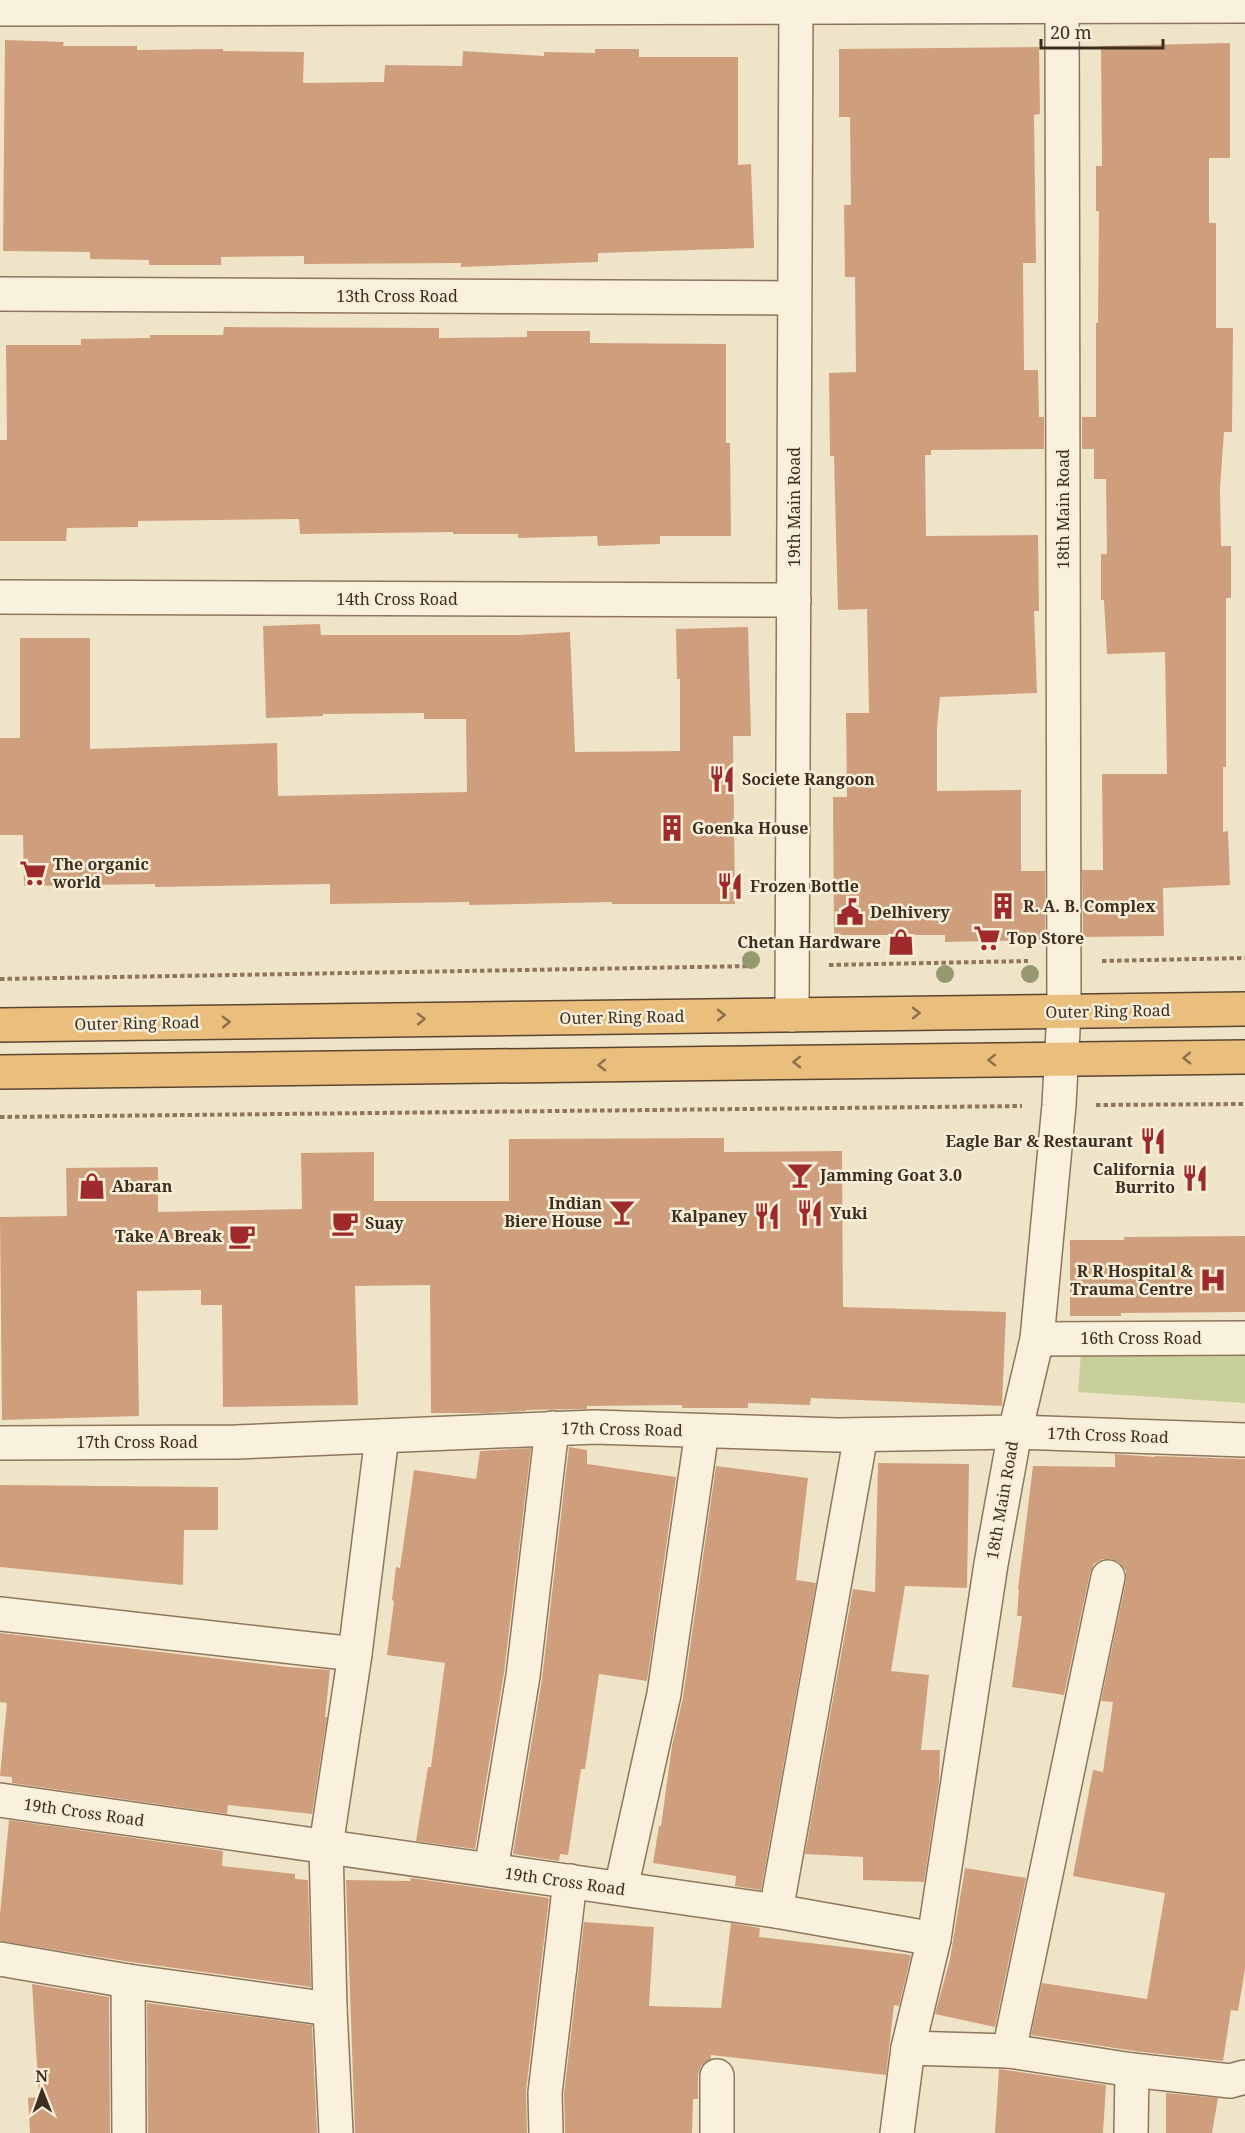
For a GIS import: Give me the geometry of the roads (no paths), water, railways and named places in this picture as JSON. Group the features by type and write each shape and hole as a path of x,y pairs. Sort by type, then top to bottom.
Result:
{"highway":[{"name":"Outer Ring Road","path":"0,1024 1245,1009"},
{"path":"0,1072 1245,1057"}],"street":[{"path":"0,9 796,4 1062,7 1245,6"},
{"name":"19th Main Road","path":"792,1014 796,4"},
{"name":"18th Main Road","path":"934,1939 991,1564 1015,1432 1036,1339 1059,1105 1064,1011 1062,7"},
{"name":"13th Cross Road","path":"0,294 794,298"},
{"name":"14th Cross Road","path":"0,597 794,600"},
{"name":"16th Cross Road","path":"1036,1339 1245,1338"},
{"name":"17th Cross Road","path":"0,1443 236,1442 595,1427 861,1435 1015,1432 1245,1440"},
{"path":"491,1870 523,1676 552,1428"},
{"path":"621,1888 664,1694 702,1431"},
{"path":"776,1911 861,1435"},
{"path":"336,2133 326,1846 355,1654 382,1436"},
{"path":"1009,2051 1108,1577"},
{"path":"0,1614 355,1654"},
{"name":"19th Cross Road","path":"0,1800 776,1911 934,1939"},
{"path":"546,2133 545,2093 570,1881"},
{"path":"897,2133 908,2048 934,1939"},
{"path":"0,1959 128,1981 330,2009"},
{"path":"128,1981 129,2133"},
{"path":"908,2048 1009,2051 1132,2070 1230,2081 1245,2077"},
{"path":"1131,2133 1132,2070"},
{"path":"717,2076 717,2133"}],"place":[{"name":"Societe Rangoon","path":"722,779"},
{"name":"Goenka House","path":"672,828"},
{"name":"The organic world","path":"33,873"},
{"name":"Frozen Bottle","path":"730,886"},
{"name":"R. A. B. Complex","path":"1003,906"},
{"name":"Delhivery","path":"850,912"},
{"name":"Top Store","path":"987,938"},
{"name":"Chetan Hardware","path":"901,942"},
{"name":"Eagle Bar & Restaurant","path":"1153,1141"},
{"name":"Jamming Goat 3.0","path":"800,1175"},
{"name":"California Burrito","path":"1195,1178"},
{"name":"Abaran","path":"92,1186"},
{"name":"Indian Biere House","path":"622,1212"},
{"name":"Yuki","path":"810,1213"},
{"name":"Kalpaney","path":"767,1216"},
{"name":"Suay","path":"345,1223"},
{"name":"Take A Break","path":"242,1236"},
{"name":"R R Hospital & Trauma Centre","path":"1213,1280"}]}
